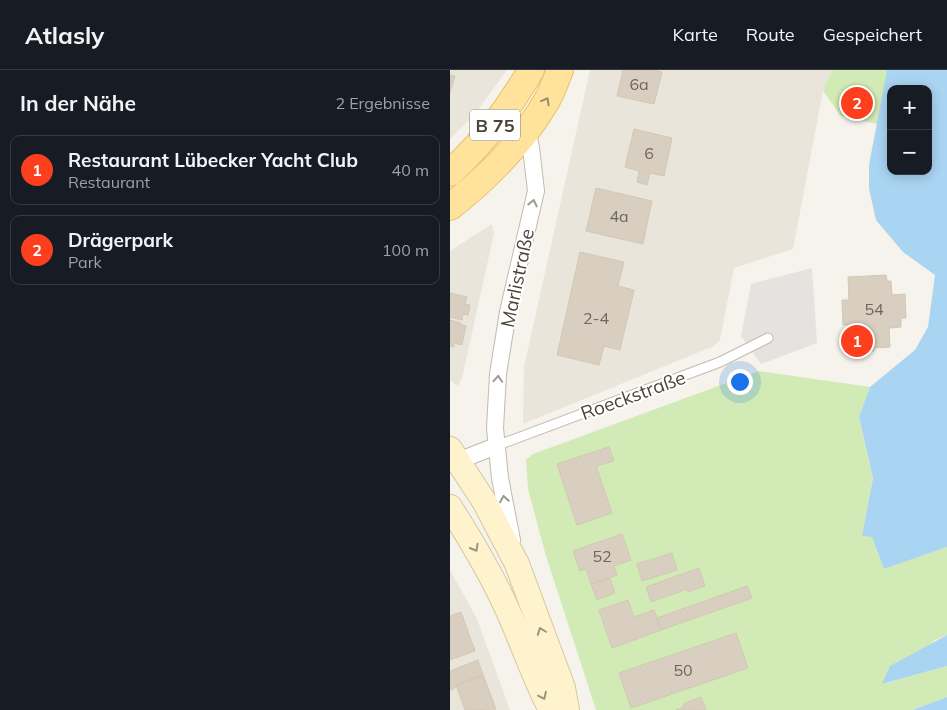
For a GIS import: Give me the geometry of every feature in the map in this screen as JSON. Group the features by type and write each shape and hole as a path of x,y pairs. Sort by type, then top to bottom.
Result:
{"main road":[{"name":"B 75","path":"450,173 483,140 506,110 532,70"},
{"name":"B 75","path":"450,207 471,190 501,160 527,129 546,101 560,70"},
{"path":"453,458 484,501 517,564 563,688 567,710"},
{"path":"450,506 482,560 508,610 542,694 551,710"}],"street":[{"name":"Marlistraße","path":"496,446 495,428 499,365 508,312 536,191 527,129"},
{"path":"453,458 496,446 507,519 517,564"}],"lane":[{"name":"Roeckstraße","path":"496,446 720,362 768,338"}],"shaded area":[{"path":"450,70 507,70 474,115 450,139"},
{"path":"590,70 832,70 823,91 793,249 734,268 720,340 714,346 523,424 524,367"},
{"path":"492,224 494,233 462,378 458,386 450,380 450,251"},
{"path":"812,268 817,343 761,364 741,336 751,284"},
{"path":"450,570 477,619 510,710 450,710"}],"green space":[{"path":"832,70 888,70 877,124 841,116 823,91"},
{"path":"759,371 870,387 859,417 873,478 862,536 872,537 884,569 947,547 947,635 935,640 883,684 947,666 947,697 912,710 596,710 546,556 528,489 526,460 533,454"}],"water":[{"path":"887,70 947,70 947,547 884,569 872,537 862,536 873,478 859,417 870,387 915,350 928,327 935,275 903,252 876,220 869,189 869,165"},
{"path":"947,635 947,666 882,684 890,666"},
{"path":"947,697 947,710 912,710"}],"building":[{"path":"623,70 654,70 662,72 654,104 617,96"},
{"path":"450,75 455,76 450,93"},
{"path":"634,129 672,138 664,176 650,173 647,185 637,182 639,171 625,167"},
{"path":"596,188 652,201 643,244 586,231"},
{"path":"580,252 624,262 618,286 634,290 620,350 604,346 599,365 557,355"},
{"path":"886,275 887,281 891,281 892,295 905,294 906,318 901,318 901,327 889,328 890,347 874,348 874,351 852,352 851,325 843,325 842,300 849,300 848,277"},
{"path":"450,293 467,297 465,304 470,305 468,315 463,314 462,320 450,317"},
{"path":"450,320 466,326 462,345 454,343 454,347 450,346"},
{"path":"609,447 614,461 596,466 612,513 577,525 557,464"},
{"path":"622,534 631,560 614,566 617,575 591,584 586,569 580,571 573,551"},
{"path":"672,553 677,570 642,581 637,564"},
{"path":"699,568 705,586 688,592 687,589 651,602 646,587"},
{"path":"610,578 615,593 597,600 591,584"},
{"path":"747,586 752,598 661,630 657,618"},
{"path":"628,600 634,617 654,610 661,630 612,648 599,610"},
{"path":"461,612 475,651 450,660 450,616"},
{"path":"736,633 748,668 631,708 619,673"},
{"path":"478,660 483,675 456,685 457,687 450,690 450,671"},
{"path":"483,675 496,709 465,710 456,685"},
{"path":"701,697 706,710 676,710 684,707 683,704"}],"place":[{"name":"Drägerpark","path":"857,103"},
{"name":"Restaurant Lübecker Yacht Club","path":"857,341"}]}
